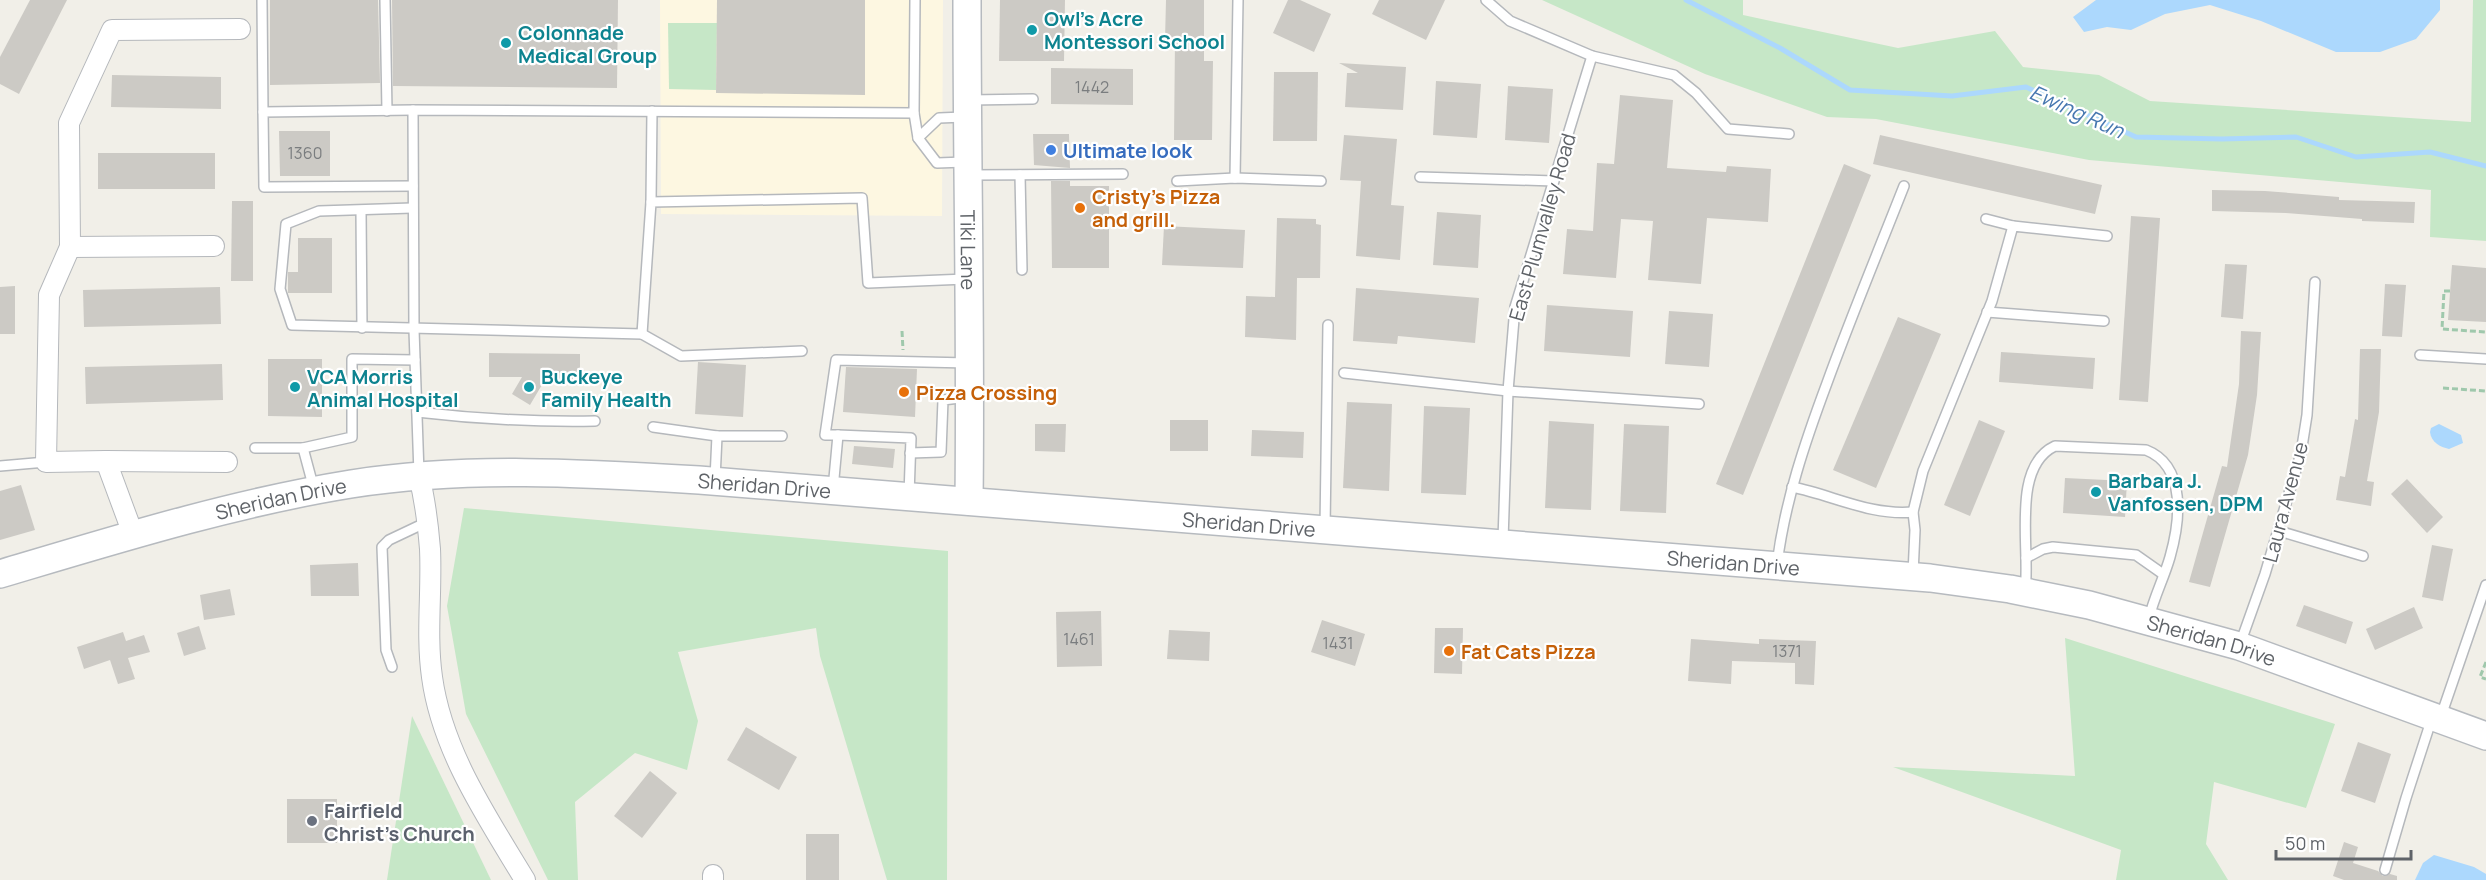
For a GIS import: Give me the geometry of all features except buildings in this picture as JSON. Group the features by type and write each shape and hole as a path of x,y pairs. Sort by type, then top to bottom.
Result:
{"street":[{"name":"Tiki Lane","path":"967,0 968,279 971,397 969,501"},
{"path":"227,462 46,462 49,295 70,247 69,123 112,30 240,29"},
{"path":"70,247 214,246"},
{"path":"106,461 134,534"},
{"name":"Sheridan Drive","path":"0,574 134,534 351,484 419,476 579,472 1777,564 1913,577 2025,592 2089,605 2239,646 2486,736"},
{"path":"419,476 430,550 430,656 439,708 468,782 525,880"}],"lane":[{"path":"262,0 264,187 412,186"},
{"path":"385,0 387,111"},
{"path":"915,0 914,113 918,138 937,163 1020,176 1123,174"},
{"path":"1235,178 1238,0"},
{"path":"1486,0 1510,21 1592,56 1674,75 1696,93 1728,129 1789,134"},
{"name":"East Plumvalley Road","path":"1503,544 1508,392 1515,307 1592,56"},
{"path":"918,138 939,118 967,108 1033,99"},
{"path":"263,112 413,110 914,113"},
{"path":"413,110 412,208 419,476"},
{"path":"642,334 651,202 652,111"},
{"path":"1020,176 1022,270"},
{"path":"1420,177 1554,181"},
{"path":"1177,181 1235,178 1321,181"},
{"path":"1777,564 1780,535 1800,456 1846,329 1904,186"},
{"path":"651,202 862,198 868,283 968,279"},
{"path":"412,208 319,211 286,224 280,289 292,325 414,330 642,334 681,356 802,351"},
{"path":"361,211 362,328"},
{"path":"1986,219 2013,226 2107,236"},
{"path":"1913,577 1915,530 1913,512 1923,471 1987,312 2013,226"},
{"name":"Laura Avenue","path":"2239,646 2298,469 2306,425 2315,282"},
{"path":"1987,312 2104,321"},
{"path":"1325,529 1328,325"},
{"path":"2420,355 2486,359"},
{"path":"255,448 303,448 352,437 352,359 415,360"},
{"path":"909,497 911,438 825,435 836,360 970,363"},
{"path":"1344,374 1508,392 1699,404"},
{"path":"910,453 941,452 943,400 971,397"},
{"path":"417,412 470,418 545,422 595,421"},
{"path":"653,427 717,435 782,436"},
{"path":"715,481 717,435"},
{"path":"833,492 838,435"},
{"path":"2025,592 2026,525 2030,477 2044,452 2055,446 2146,450 2157,454 2172,473 2177,490 2178,506 2170,557 2148,620"},
{"path":"303,448 315,491"},
{"path":"0,466 46,462"},
{"path":"1792,487 1874,511 1892,514 1913,512"},
{"path":"392,667 386,650 382,547 389,540 427,522"},
{"path":"2279,531 2363,556"},
{"path":"2026,558 2043,549 2053,547 2136,555 2163,574"},
{"path":"2385,870 2436,719 2485,589"}],"path":[{"path":"2450,291 2444,291 2442,329 2486,332"},
{"path":"902,331 904,361"},
{"path":"2443,388 2486,391"},
{"path":"2486,662 2480,677 2486,679"}],"shaded area":[{"path":"660,0 943,0 942,216 661,214"}],"green space":[{"path":"1542,0 1743,0 1743,15 1898,48 1995,31 2023,67 2099,75 2150,101 2471,122 2473,0 2486,0 2486,241 2430,237 2431,190 2089,160 1876,119 1827,117 1705,74"},
{"path":"668,23 717,23 716,90 669,89"},
{"path":"464,508 948,551 947,880 887,880 820,656 816,628 678,652 698,721 687,770 635,753 575,802 578,880 548,880 466,714 447,606"},
{"path":"2065,638 2335,724 2306,808 2214,782 2206,844 2228,880 2116,880 2121,850 1893,767 2075,776"},
{"path":"412,716 491,880 387,880"}],"water":[{"path":"2096,0 2440,0 2440,10 2416,39 2380,52 2336,52 2261,21 2210,5 2165,14 2131,30 2107,27 2084,32 2073,17"},
{"path":"2439,424 2461,435 2463,443 2449,449 2436,443 2430,432 2431,428"},
{"path":"2434,855 2474,867 2486,874 2486,880 2415,880 2423,863"}],"waterway":[{"name":"Ewing Run","path":"1686,0 1780,48 1850,90 1952,96 2026,87 2136,137 2222,139 2296,137 2356,157 2430,152 2486,166"}],"place":[{"name":"Owl's Acre Montessori School","path":"1032,30"},
{"name":"Colonnade Medical Group","path":"506,43"},
{"name":"Ultimate look","path":"1051,150"},
{"name":"Cristy's Pizza and grill.","path":"1080,208"},
{"name":"VCA Morris Animal Hospital","path":"295,387"},
{"name":"Buckeye Family Health","path":"529,387"},
{"name":"Pizza Crossing","path":"904,392"},
{"name":"Barbara J. Vanfossen, DPM","path":"2096,492"},
{"name":"Fat Cats Pizza","path":"1449,651"},
{"name":"Fairfield Christ's Church","path":"312,821"}]}
